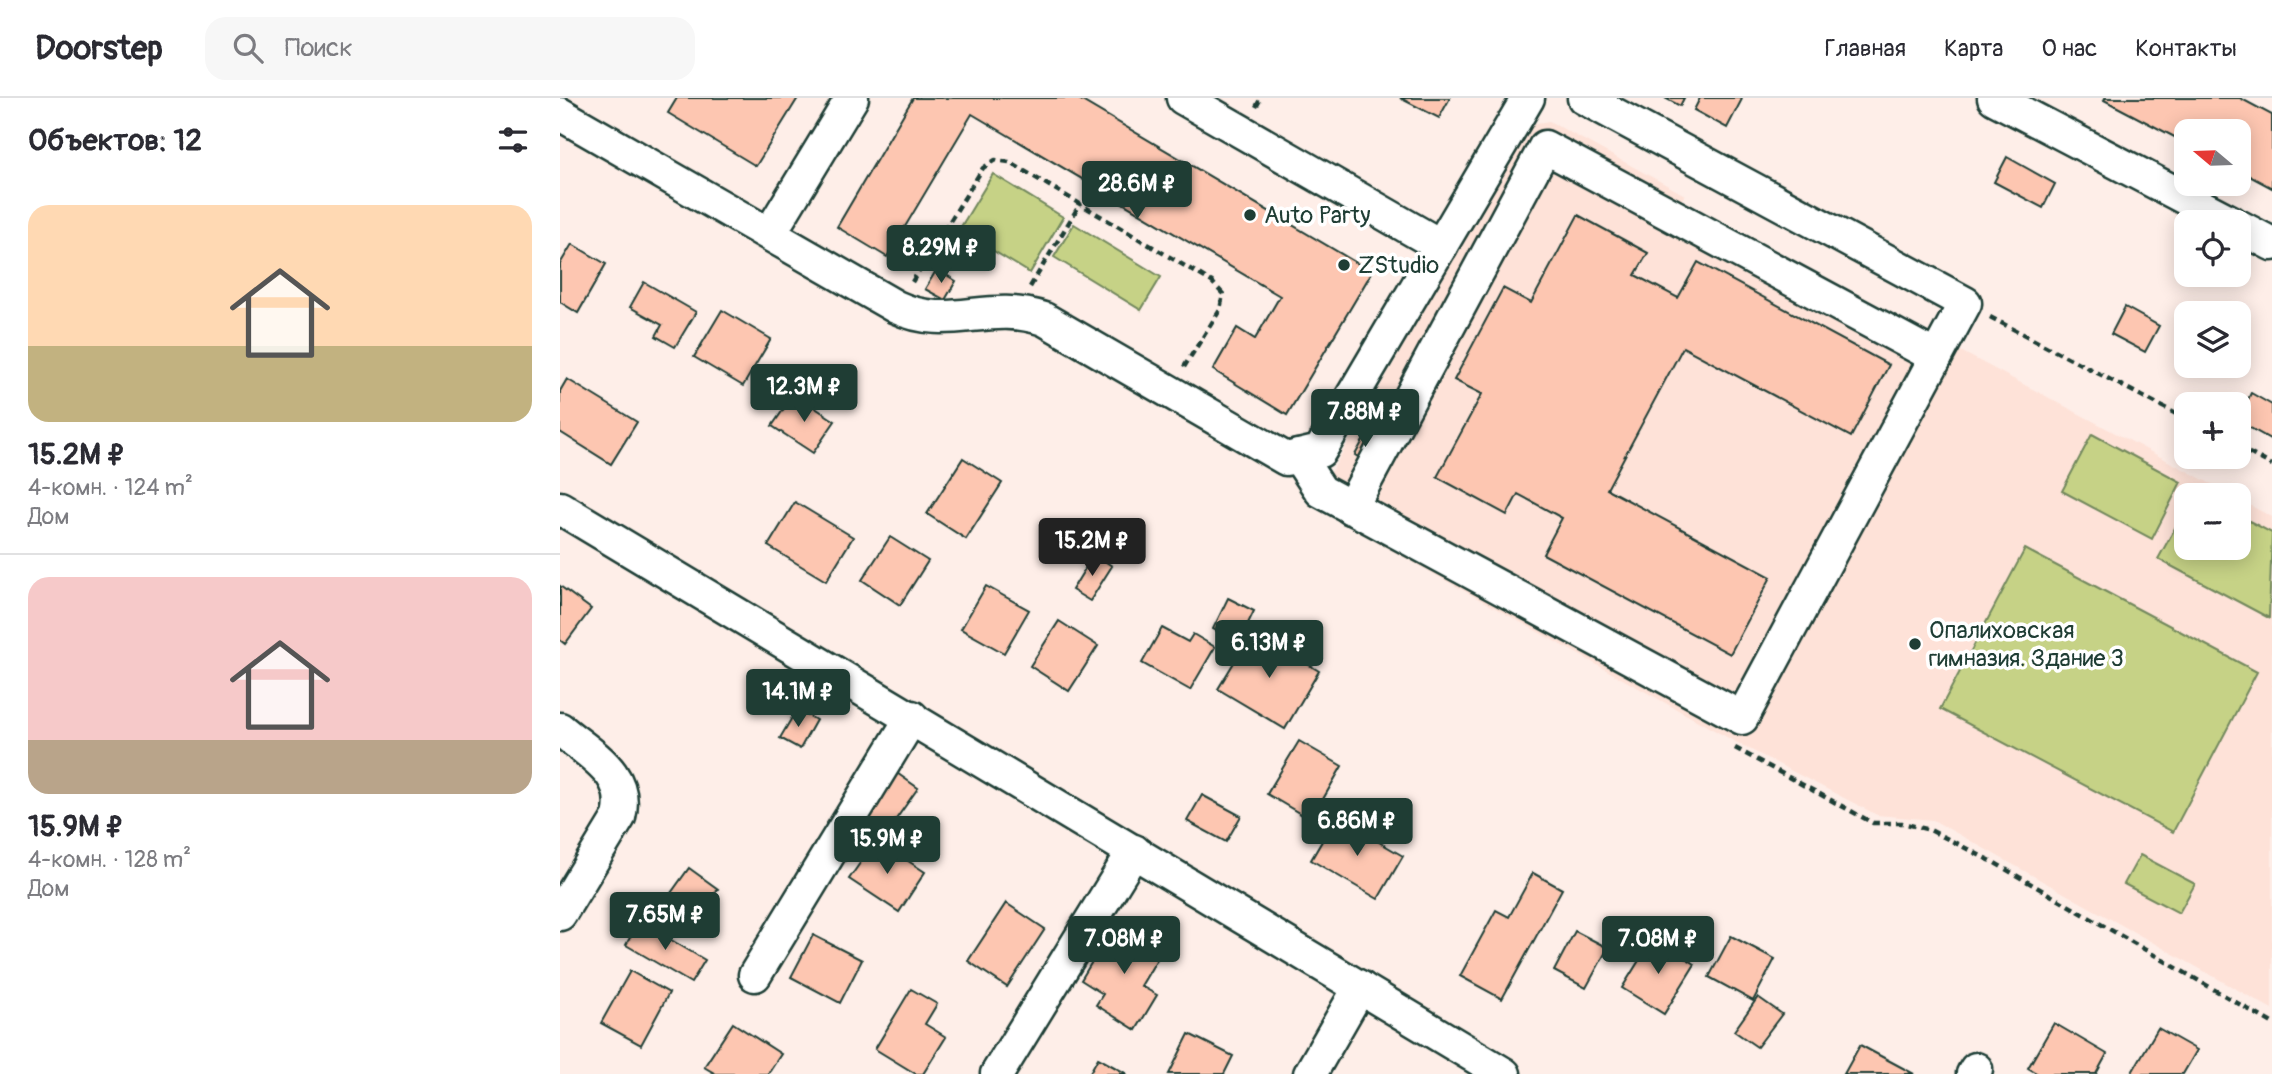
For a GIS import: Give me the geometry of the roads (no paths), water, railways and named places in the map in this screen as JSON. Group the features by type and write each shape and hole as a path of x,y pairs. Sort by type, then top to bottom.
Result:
{"street":[{"path":"770,233 852,98"},
{"path":"1183,98 1441,246"},
{"path":"560,114 896,307 936,319 1015,311 1044,319 1286,459 1320,451 1528,98"},
{"path":"1298,456 1321,491 1742,718 1965,303 1584,98"},
{"path":"1994,98 2031,106 2210,210"},
{"path":"1351,508 1545,147 1936,357"},
{"path":"2251,233 2272,244"},
{"path":"560,508 1504,1074"},
{"path":"755,975 912,717"},
{"path":"560,729 617,777 624,799 619,817 560,914"},
{"path":"997,1074 1134,851"},
{"path":"1310,1074 1360,987"}],"place":[{"name":"Auto Party","path":"1250,215"},
{"name":"ZStudio","path":"1344,265"},
{"name":"Опалиховская гимназия. Здание 3","path":"1915,644"}]}
